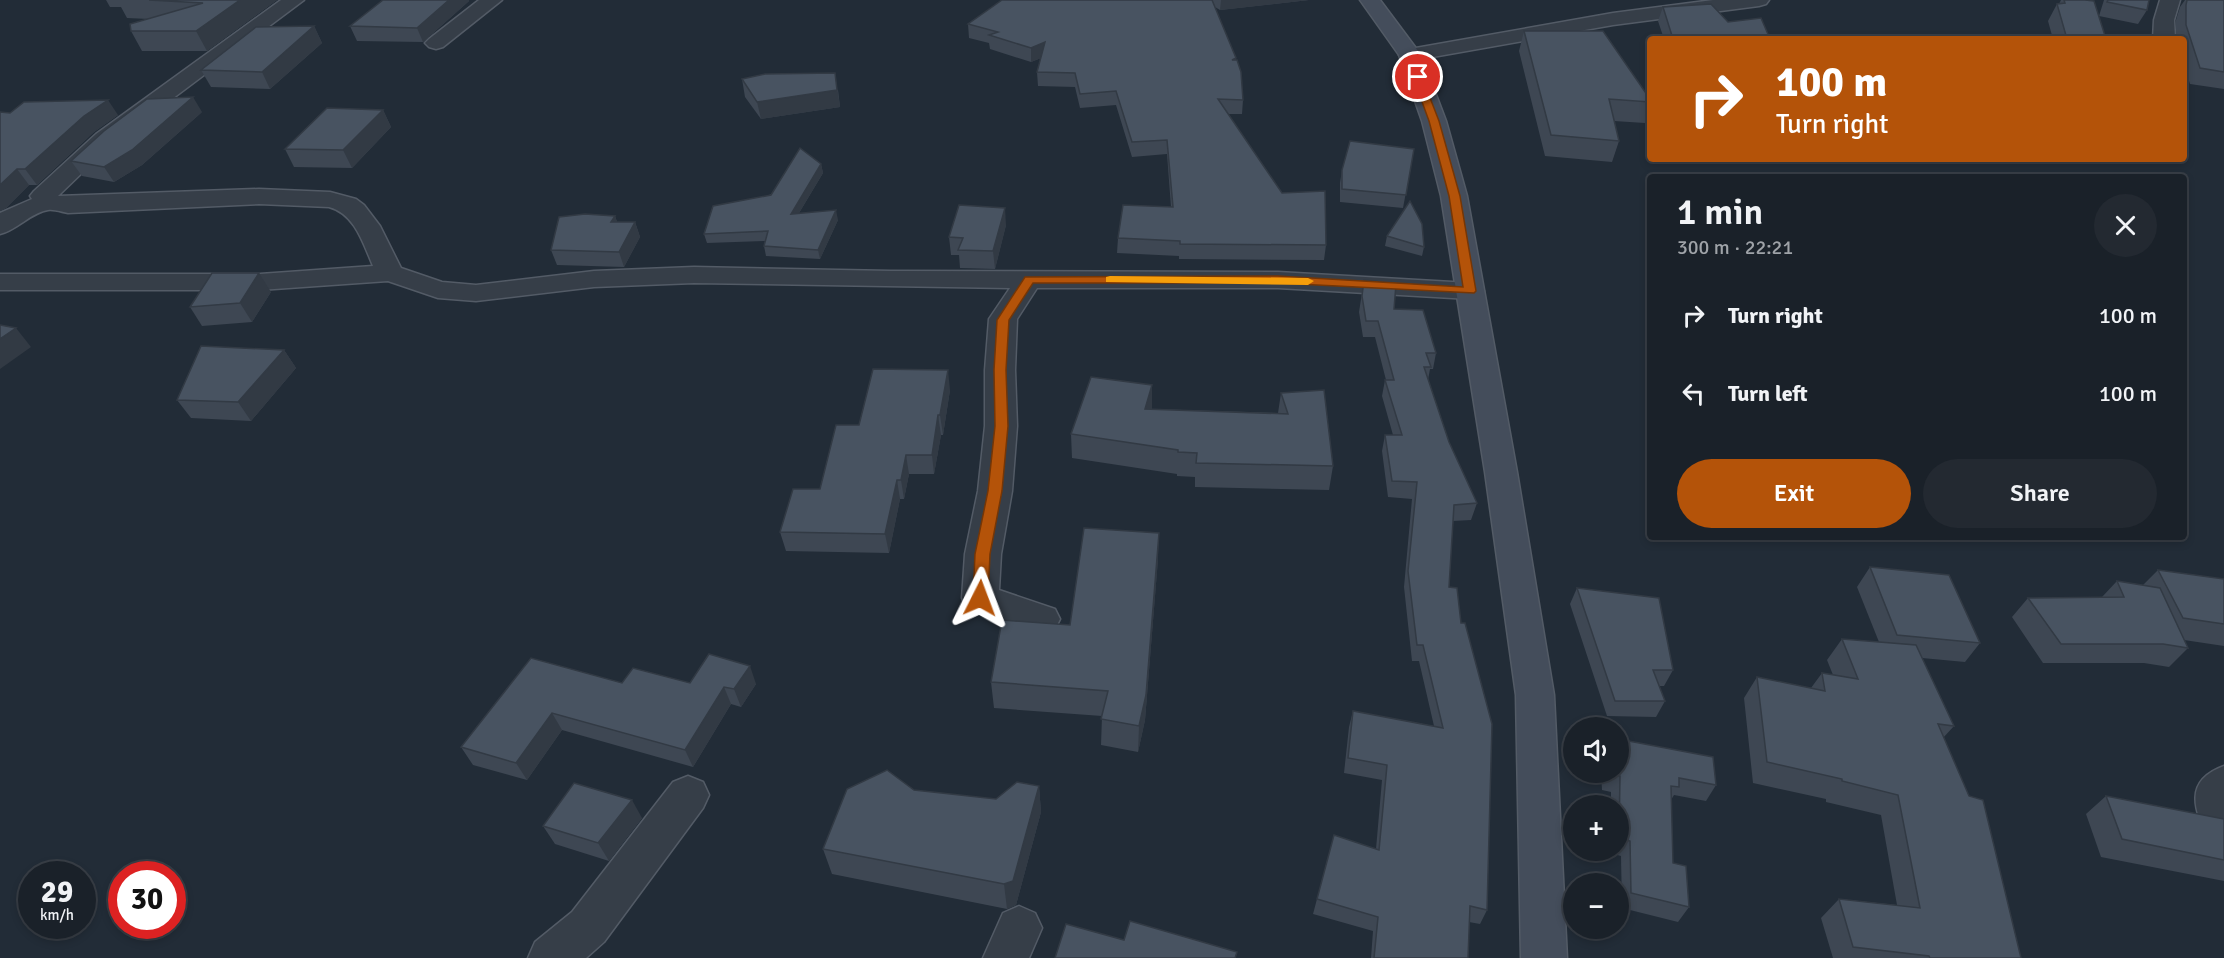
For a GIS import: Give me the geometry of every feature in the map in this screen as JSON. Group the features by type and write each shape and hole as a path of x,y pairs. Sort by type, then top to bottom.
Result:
{"street":[{"path":"46,202 43,196 104,139 294,0"},
{"path":"436,43 492,0"},
{"path":"1370,0 1410,56 1434,121 1454,196 1501,472 1535,695 1544,958"},
{"path":"2164,36 2164,20 2170,0"},
{"path":"1410,56 1613,19 1749,1"},
{"path":"0,226 13,216 46,202 68,205 276,197 332,200 345,203 358,214 390,273"},
{"path":"0,282 260,282 390,273 438,291 476,293 594,279 694,275 1278,280 1470,291"},
{"path":"1029,279 1003,320 1000,370 1001,426 995,491 983,554 980,598 1042,619"},
{"path":"2224,784 2215,792 2224,828"},
{"path":"551,958 588,927 688,795"}],"building":[{"path":"149,0 240,0 196,31 131,31 130,24 203,3"},
{"path":"383,0 449,0 417,28 350,26"},
{"path":"1002,0 1212,0 1236,58 1232,60 1237,60 1241,72 1243,100 1218,99 1282,193 1325,191 1326,245 1180,244 1180,241 1118,238 1123,205 1173,207 1167,140 1132,142 1116,91 1080,94 1075,73 1037,72 1045,42 1031,48 989,35 998,32 968,24"},
{"path":"2064,0 2094,1 2105,36 2066,36 2057,4 2065,3"},
{"path":"2108,0 2149,0 2147,10 2107,2"},
{"path":"2187,0 2224,0 2224,72 2200,68 2186,25"},
{"path":"1711,4 1728,22 1761,18 1769,36 1672,36 1663,7"},
{"path":"314,26 262,72 201,70 256,27"},
{"path":"1524,31 1603,31 1647,95 1647,102 1609,99 1619,141 1551,135"},
{"path":"835,73 837,90 757,102 742,79 765,74"},
{"path":"193,97 132,150 104,167 71,161 104,131 147,99"},
{"path":"108,100 84,116 25,169 17,169 0,185 0,112 10,113 24,102"},
{"path":"327,108 383,110 343,150 285,149"},
{"path":"1350,141 1414,149 1406,195 1342,189 1342,170"},
{"path":"800,148 821,164 791,214 836,210 818,250 764,246 768,231 704,234 713,206 771,195"},
{"path":"1410,201 1422,224 1424,247 1387,236"},
{"path":"959,205 1005,208 993,251 958,250 963,238 949,237"},
{"path":"585,214 615,216 611,222 635,222 619,252 551,250 559,217"},
{"path":"212,273 259,273 240,303 190,307"},
{"path":"1364,280 1396,284 1394,309 1423,310 1436,353 1426,353 1431,367 1424,367 1449,442 1477,503 1454,505 1449,587 1457,588 1461,623 1465,623 1492,724 1487,910 1470,906 1468,958 1374,958 1378,917 1317,899 1334,835 1379,850 1387,765 1348,758 1353,711 1443,728 1423,645 1417,645 1408,571 1417,482 1392,481 1385,435 1402,435 1385,380 1394,380 1378,321 1366,321 1362,296"},
{"path":"0,325 16,328 0,339"},
{"path":"201,346 284,350 238,402 177,400"},
{"path":"873,369 948,370 932,455 906,455 901,480 897,480 885,534 780,532 793,489 820,489 836,425 859,425"},
{"path":"1091,377 1152,385 1145,409 1288,414 1281,393 1324,390 1333,466 1196,463 1197,453 1178,452 1178,450 1071,434"},
{"path":"1084,528 1159,533 1146,695 1139,726 1101,719 1108,691 991,682 1002,620 1070,625"},
{"path":"1870,567 1949,575 1980,643 1897,635"},
{"path":"2158,570 2224,579 2224,624 2183,618"},
{"path":"2117,581 2160,588 2188,648 2163,644 2061,644 2028,598 2124,597"},
{"path":"1577,588 1659,598 1673,670 1653,670 1665,701 1615,701"},
{"path":"1842,639 1916,645 1954,726 1938,724 1969,796 1983,800 2021,958 1930,958 1929,956 1853,947 1839,899 1920,908 1898,795 1842,781 1842,779 1767,762 1757,677 1825,691 1822,673 1858,679"},
{"path":"709,654 750,666 734,689 724,687 685,750 552,713 516,763 461,747 531,658 622,683 633,668 690,683"},
{"path":"1629,741 1713,757 1716,785 1679,778 1679,787 1671,786 1673,863 1686,866 1689,907 1631,893 1629,795 1620,795 1620,783 1629,783"},
{"path":"887,770 914,790 996,799 1017,782 1039,786 1013,881 1004,884 823,849 847,789"},
{"path":"574,783 632,800 598,843 543,826"},
{"path":"2106,796 2224,819 2224,860 2122,839"},
{"path":"1130,921 1237,952 1235,958 1055,958 1066,924 1124,940"}],"slow traffic":[{"path":"1110,279 1308,281"}],"route":[{"path":"980,598 983,554 995,491 1001,426 1000,370 1003,320 1029,279 1278,280 1470,291 1454,196 1434,121 1418,77"}]}
